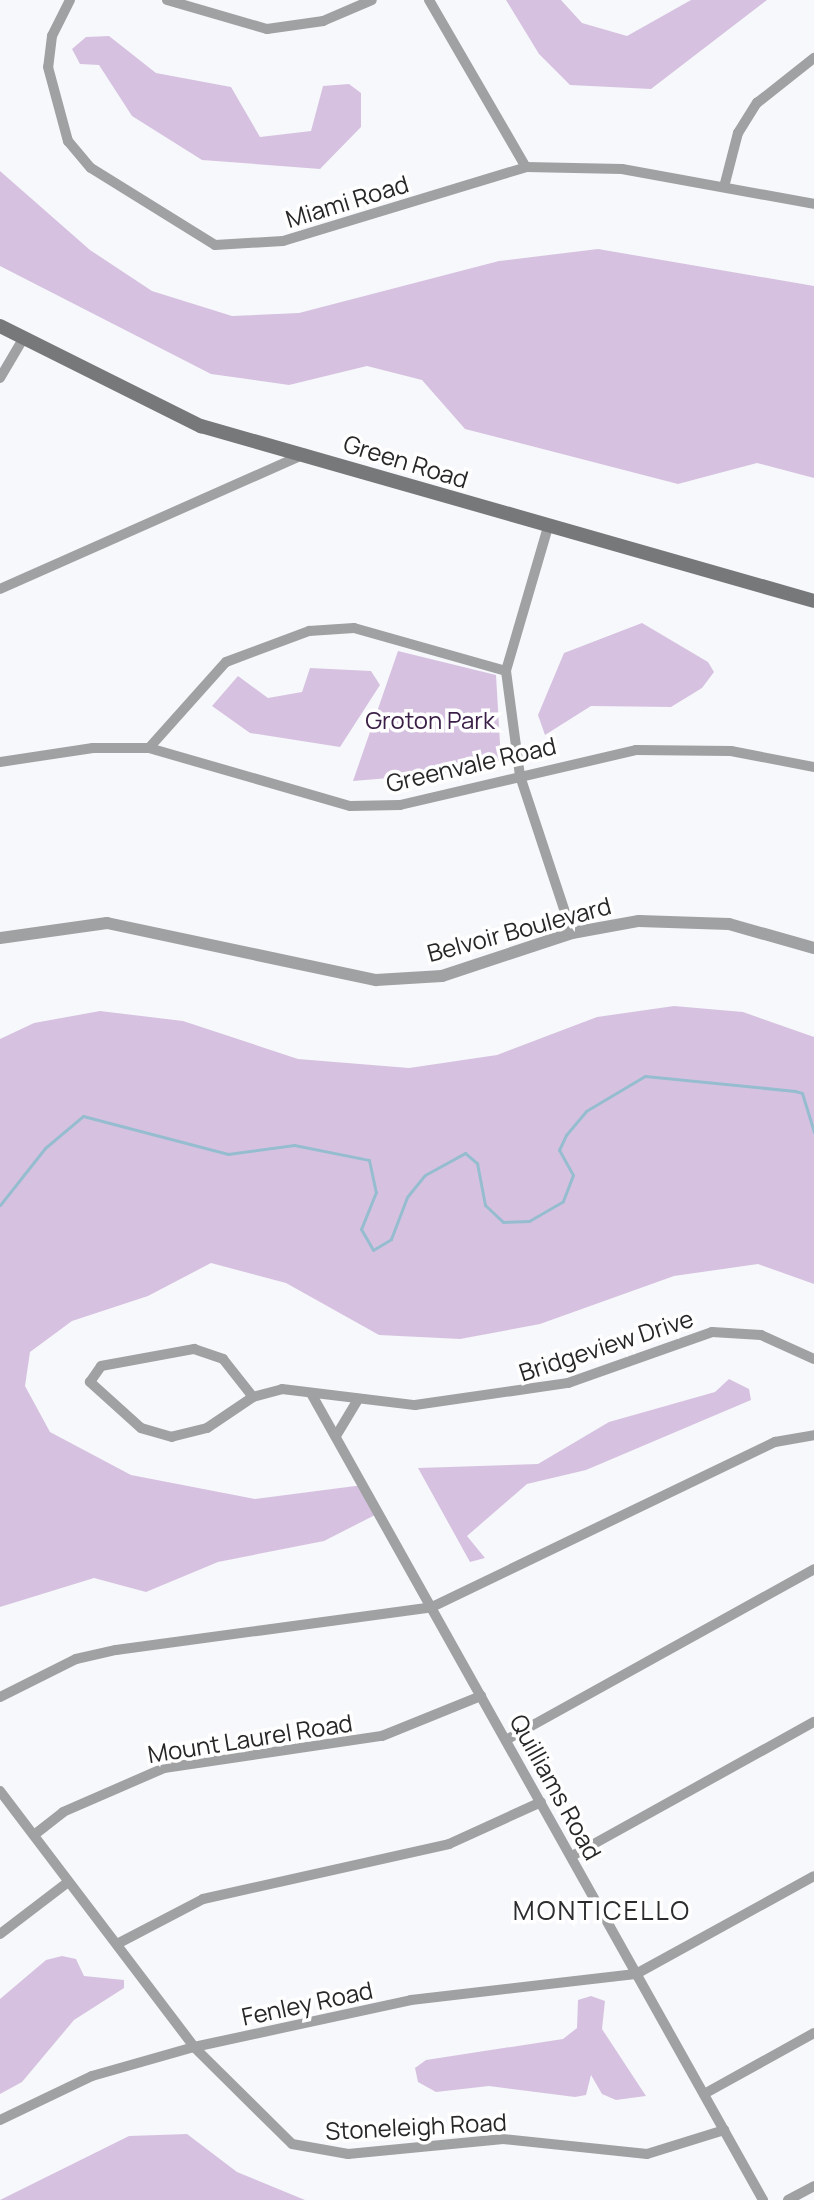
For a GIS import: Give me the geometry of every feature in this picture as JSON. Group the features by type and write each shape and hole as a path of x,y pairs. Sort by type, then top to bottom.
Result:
{"main road":[{"name":"Green Road","path":"0,326 201,426 814,601"}],"street":[{"name":"Miami Road","path":"70,0 52,36 48,67 68,141 102,176 215,245 283,241 526,167 589,166 814,204"},
{"path":"167,0 267,29 323,21 372,0"},
{"path":"429,0 526,167"},
{"path":"724,187 738,133 757,103 814,58"},
{"path":"0,378 23,339"},
{"path":"0,589 305,454"},
{"path":"548,527 506,671 520,776 572,933"},
{"path":"149,748 226,662 309,631 354,628 506,671"},
{"name":"Greenvale Road","path":"0,762 93,748 149,748 350,806 400,805 636,750 731,751 814,767"},
{"name":"Belvoir Boulevard","path":"0,938 107,923 376,980 442,976 572,933 677,920 729,924 814,948"},
{"name":"Bridgeview Drive","path":"253,1397 282,1389 357,1401 504,1398 712,1332 761,1335 814,1359"},
{"path":"194,1349 231,1365 253,1397 207,1428 172,1437 141,1428 90,1382 101,1366 194,1349"},
{"name":"Quilliams Road","path":"312,1395 763,2200"},
{"path":"336,1436 357,1401"},
{"path":"0,1697 76,1659 116,1650 432,1607 775,1442 814,1435"},
{"path":"506,1740 814,1569"},
{"name":"Mount Laurel Road","path":"34,1835 74,1806 164,1768 382,1736 481,1696"},
{"path":"572,1856 814,1722"},
{"name":"Stoneleigh Road","path":"0,1791 194,2047 270,2129 319,2153 503,2139 647,2154 724,2130"},
{"path":"117,1944 203,1899 449,1844 541,1802"},
{"path":"636,1974 814,1876"},
{"path":"0,1934 67,1883"},
{"name":"Fenley Road","path":"0,2120 92,2076 194,2047 411,2000 636,1974"},
{"path":"704,2094 814,2033"},
{"path":"788,2200 814,2186"}],"green space":[{"path":"506,0 561,0 582,23 627,36 691,0 767,0 651,89 570,85 539,54"},
{"path":"109,36 156,73 231,87 260,137 311,131 323,86 349,84 361,93 361,127 320,169 202,160 132,116 99,65 80,64 72,49 86,37"},
{"path":"0,171 90,250 152,291 232,316 299,313 499,261 598,249 814,286 814,478 757,463 678,484 465,429 422,380 367,366 289,385 211,374 0,266"},
{"path":"642,623 708,662 714,672 702,688 671,707 591,706 545,735 538,715 564,653"},
{"name":"Groton Park","path":"398,651 496,675 501,760 474,771 353,781"},
{"path":"310,668 371,671 380,685 340,747 250,733 212,706 238,676 268,698 302,692"},
{"path":"674,1006 743,1012 814,1037 814,1284 758,1264 674,1276 540,1324 460,1339 379,1335 286,1283 211,1263 148,1296 72,1321 30,1352 25,1386 50,1432 131,1475 255,1499 363,1485 379,1513 324,1541 218,1562 146,1592 94,1578 0,1607 0,1039 34,1023 100,1011 183,1021 298,1059 409,1068 497,1055 597,1017"},
{"path":"729,1379 749,1389 751,1400 586,1470 527,1484 467,1536 485,1558 470,1562 418,1468 538,1464 609,1422 715,1392"},
{"path":"62,1956 76,1959 84,1976 124,1980 124,1988 74,2020 22,2082 0,2094 0,1999 46,1960"},
{"path":"591,1996 605,2001 602,2029 646,2096 616,2100 602,2094 591,2075 586,2095 575,2097 489,2086 436,2092 418,2082 415,2068 426,2060 563,2039 577,2028 578,2000"},
{"path":"187,2134 237,2172 305,2200 0,2200 129,2136"}],"waterway":[{"path":"0,1205 45,1148 83,1116 228,1154 294,1145 369,1160 376,1192 361,1229 373,1250 391,1239 407,1197 425,1175 465,1153 477,1163 485,1205 503,1222 529,1221 563,1201 573,1175 559,1150 566,1135 586,1111 645,1076 802,1093 814,1132"}],"district":[{"name":"MONTICELLO","path":"602,1911"}]}
